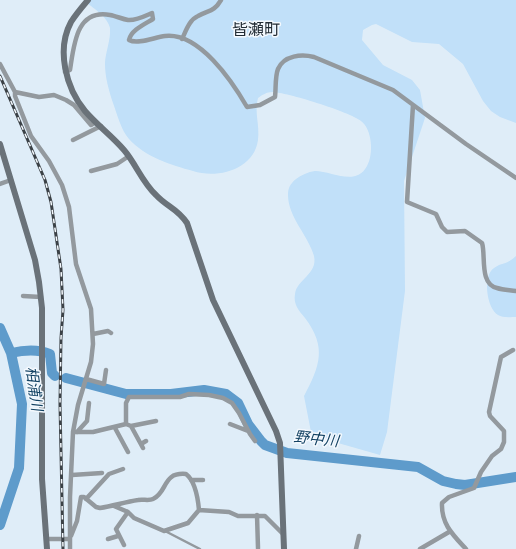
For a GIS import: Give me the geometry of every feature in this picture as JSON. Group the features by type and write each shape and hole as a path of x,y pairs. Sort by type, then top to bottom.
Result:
{"street":[{"path":"88,0 71,22 67,34 64,52 65,72 71,89 85,110 129,156 156,195 180,212 187,223 213,300 271,417 280,443 284,549"},
{"path":"182,39 188,26 197,16 216,8 221,0"},
{"path":"65,72 70,70 75,42 83,22 89,17 109,14 129,21 152,14 153,19 137,29 129,37 129,40 136,42 168,35 198,46 216,64 247,107 260,105 276,97 278,69 283,62 290,57 306,55 325,60 393,90 516,178"},
{"path":"0,64 1,70 15,92 14,96 31,136 49,161 64,192 69,207 76,264 91,309 91,362 78,405 75,432 69,539 70,549"},
{"path":"15,92 39,97 54,95 74,105 91,125 98,124"},
{"path":"413,105 407,202 436,214 442,227 447,232 465,231 482,243 485,272 490,285 496,288 516,291"},
{"path":"73,140 98,124"},
{"path":"0,144 12,180 34,260 41,297 42,479 47,549"},
{"path":"91,171 117,164 129,156"},
{"path":"0,184 12,180"},
{"path":"23,296 41,297"},
{"path":"92,334 108,331 111,333"},
{"path":"466,549 449,532 442,513 442,503 449,497 474,488 481,472 492,456 501,450 504,442 504,431 490,416 489,412 501,357 513,350"},
{"path":"86,379 104,384 106,370"},
{"path":"146,441 142,446 129,425 126,403 129,397 209,395 223,398 232,403 255,441"},
{"path":"75,432 87,421 89,403"},
{"path":"75,432 94,432 156,420"},
{"path":"230,424 248,431"},
{"path":"115,428 128,452"},
{"path":"86,499 109,474 123,469"},
{"path":"72,475 102,473"},
{"path":"69,539 77,521 79,501 81,497 96,507 114,506 139,500 152,500 156,497 170,477 175,474 186,474 191,480 198,499 199,510 188,523 164,531 134,518 128,512 114,506"},
{"path":"191,480 203,480"},
{"path":"199,510 229,512 238,516 265,516 283,534"},
{"path":"124,545 118,536 116,529 128,512"},
{"path":"256,515 260,536 258,548"},
{"path":"420,549 449,532"},
{"path":"108,540 118,536"},
{"path":"356,549 359,536"},
{"path":"46,539 69,539"}],"lane":[{"path":"164,531 200,549"}],"shaded area":[{"path":"83,0 516,0 516,123 500,117 491,111 483,101 463,64 439,44 412,42 376,24 363,30 362,40 383,65 412,80 420,90 425,118 404,181 405,291 387,432 380,455 338,443 311,432 304,396 317,366 319,348 312,328 297,307 295,294 299,284 313,267 314,256 291,211 288,195 289,188 292,183 300,176 310,172 315,171 350,177 357,176 362,172 367,166 371,155 370,136 365,125 355,117 318,103 290,95 270,92 258,98 258,140 250,159 242,165 233,170 213,174 193,171 159,160 135,145 121,127 110,94 106,74 105,60 110,37 109,24 103,16"},
{"path":"516,256 516,317 502,317 494,312 491,306 487,292 488,278 490,272 494,268 510,261"}],"waterway":[{"name":"相浦川","path":"0,328 11,353 22,404 19,468 0,525"},
{"name":"野中川","path":"11,353 31,350 50,354 52,373 55,376"},
{"name":"野中川","path":"66,378 126,394 171,394 204,390 226,394 238,403 248,424 265,445 287,453 418,467 443,481 465,485 516,477"}],"railway":[{"path":"0,76 45,180 51,202 61,269 63,310 60,404 63,549"}],"district":[{"name":"皆瀬町","path":"256,32"}]}
